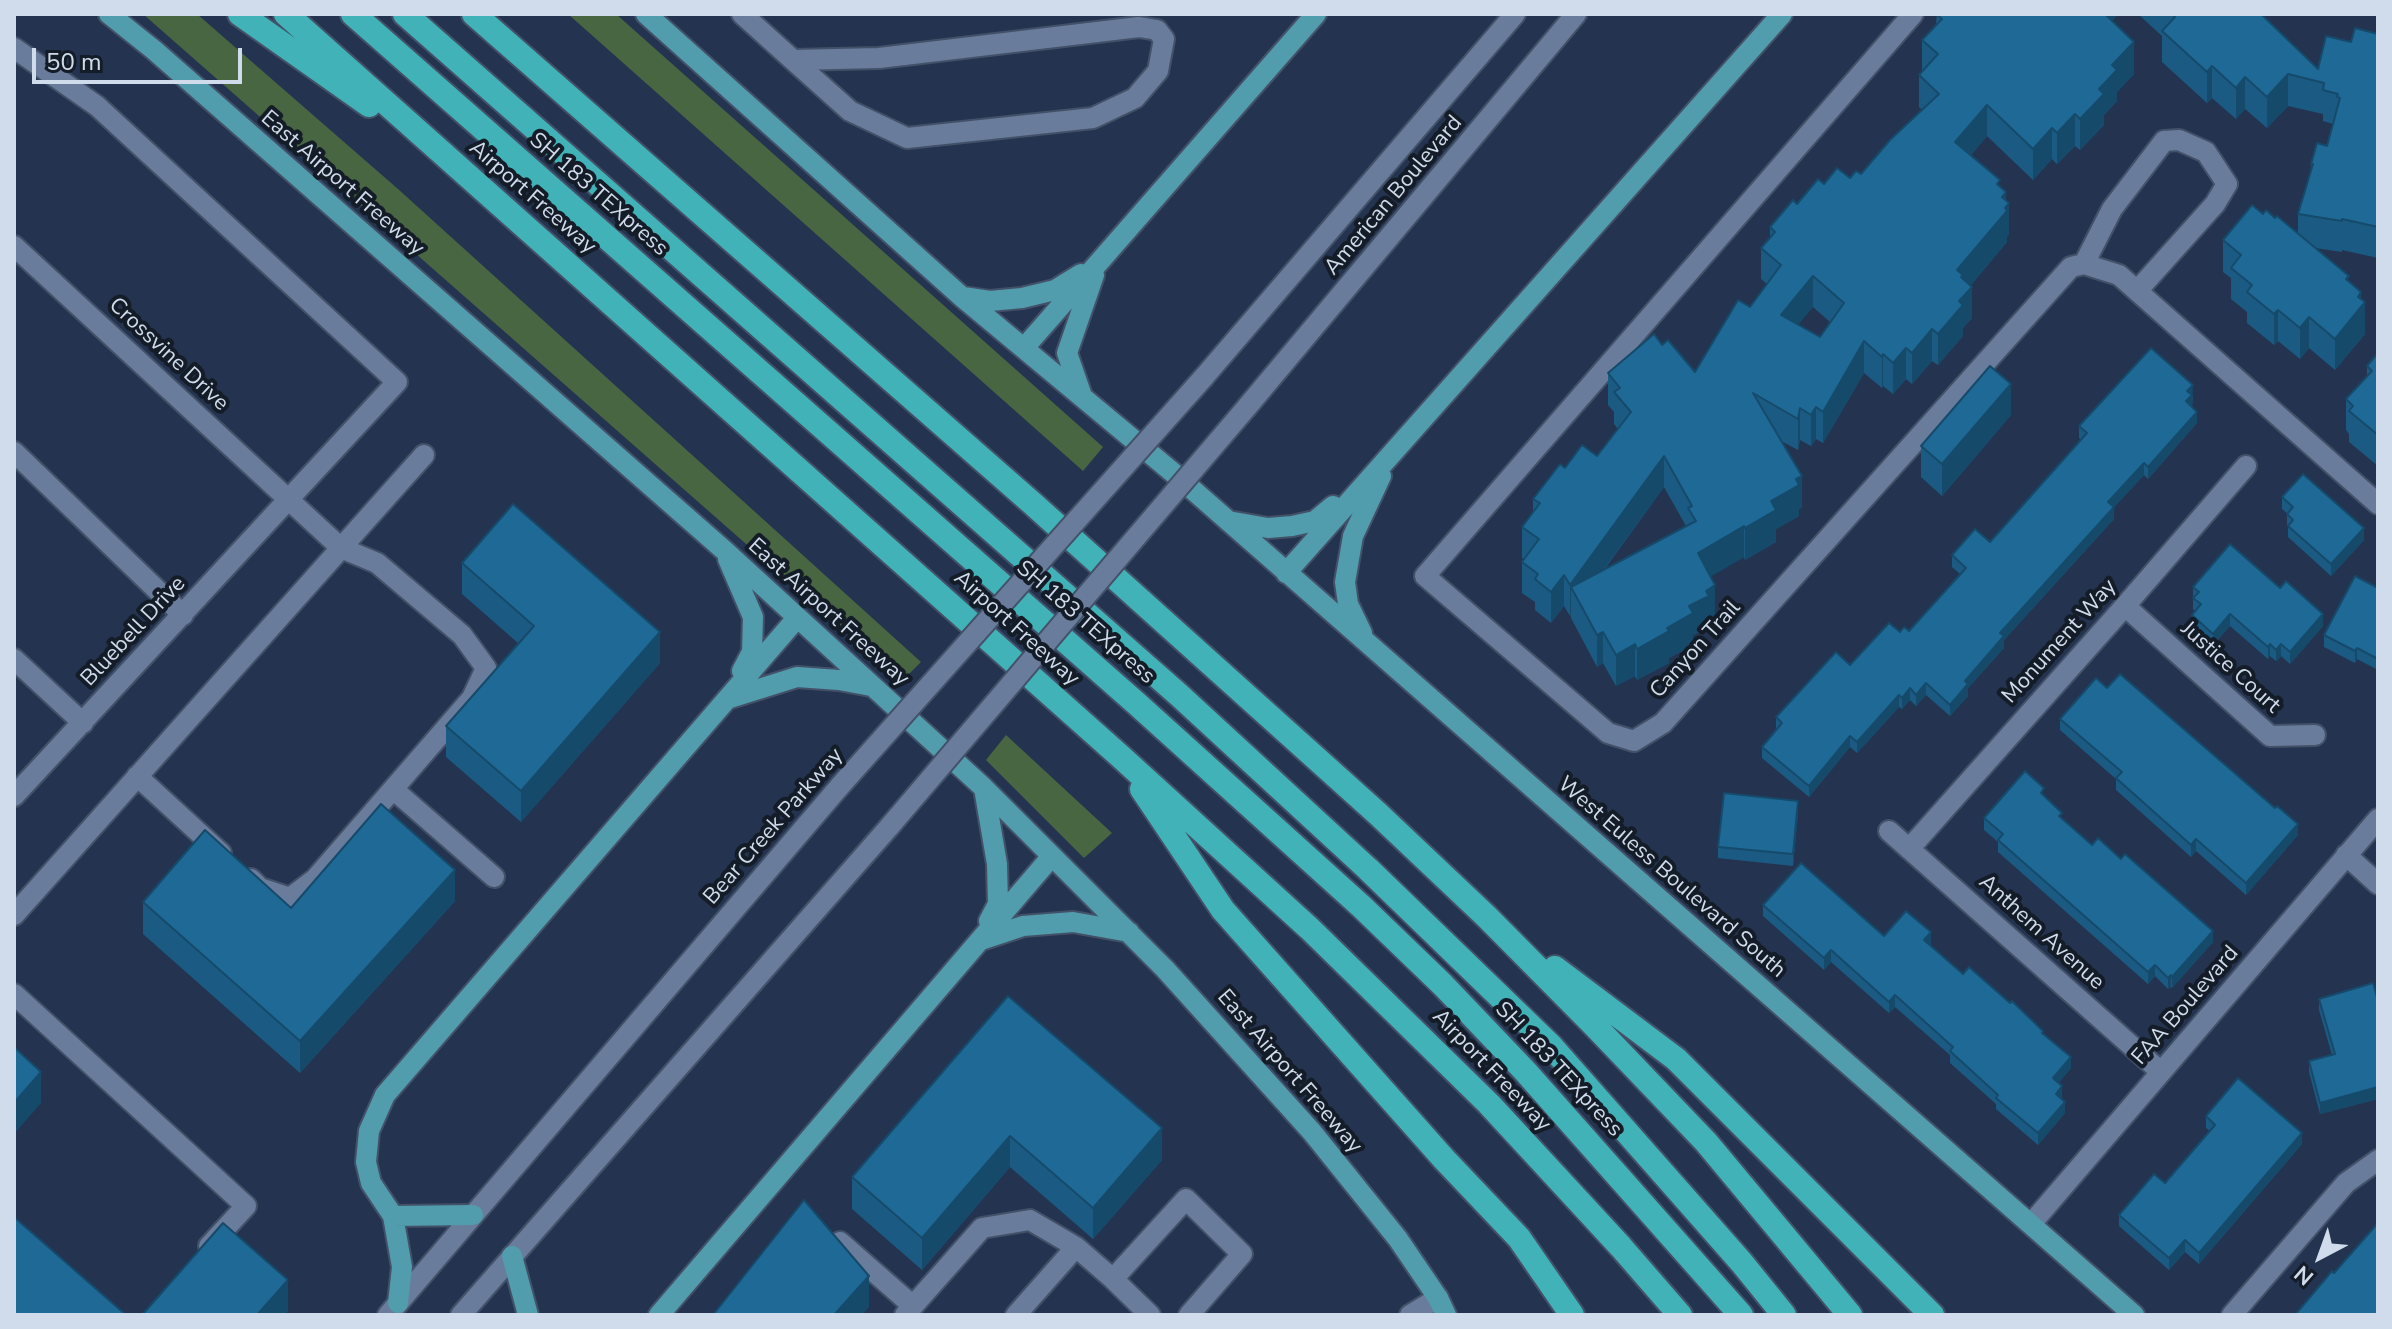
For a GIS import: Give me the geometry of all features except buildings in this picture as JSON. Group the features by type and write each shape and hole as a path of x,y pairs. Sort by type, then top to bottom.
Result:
{"highway":[{"path":"240,14 457,166"},
{"name":"Airport Freeway","path":"286,14 1309,928 1489,1104 1680,1315"},
{"name":"SH 183 TEXpress","path":"353,14 1136,703 1361,906 1443,985 1525,1071 1741,1315"},
{"name":"SH 183 TEXpress","path":"405,14 1179,695 1368,869 1551,1046 1784,1315"},
{"path":"482,20 1261,707 1487,917 1706,1142 1850,1315"},
{"path":"1120,756 1223,910 1444,1159 1519,1238 1572,1315"},
{"path":"1487,917 1676,1059 1932,1315"}],"main road":[{"name":"East Airport Freeway","path":"109,14 725,551 984,788 1165,969 1312,1132 1398,1239 1442,1307"},
{"path":"646,14 962,297 1082,396"},
{"path":"1024,348 1316,14"},
{"path":"1286,573 1782,14"},
{"path":"962,297 990,301 1055,290 1098,264"},
{"path":"1082,396 1067,353 1098,264"},
{"name":"West Euless Boulevard South","path":"1082,396 2134,1315"},
{"path":"1228,521 1268,528 1315,521 1390,456"},
{"path":"1368,644 1348,604 1345,582 1353,536 1390,456"},
{"path":"725,551 753,617 752,652 727,699"},
{"path":"393,1309 402,1267 393,1216 371,1183 366,1162 369,1131 385,1095 797,618"},
{"path":"727,699 797,677 839,680 874,687"},
{"path":"980,941 998,904 997,864 984,788"},
{"path":"659,1315 1052,856"},
{"path":"980,941 1023,926 1073,922 1129,932"},
{"path":"393,1216 473,1215"},
{"path":"512,1256 528,1315"}],"street":[{"path":"742,14 793,60 850,111 907,138 1093,118 1135,98 1158,71 1164,39 1157,30 1139,27 879,58 793,60"},
{"name":"American Boulevard","path":"1204,377 1515,14"},
{"name":"American Boulevard","path":"512,1256 890,826 1576,14"},
{"name":"Canyon Trail","path":"1913,14 1425,576 1608,733 1634,741 1663,723 2071,267 2084,264"},
{"name":"Bluebell Drive","path":"14,48 97,106 397,382 14,796"},
{"path":"2137,291 2215,204 2227,184 2206,152 2179,140 2164,141 2112,209 2084,264 2119,275 2137,291 2378,504"},
{"name":"Crossvine Drive","path":"16,252 341,548 377,563 462,635 486,668 472,698 394,790"},
{"name":"Bear Creek Parkway","path":"393,1309 840,786 1204,377"},
{"path":"14,452 183,615"},
{"path":"14,915 424,455"},
{"name":"Monument Way","path":"1909,849 2246,466"},
{"name":"Justice Court","path":"2125,606 2270,736 2315,735"},
{"path":"14,659 83,723"},
{"path":"137,776 260,888 290,898 315,879 394,790 494,877"},
{"name":"FAA Boulevard","path":"2031,1224 2378,819"},
{"name":"Anthem Avenue","path":"1889,831 2161,1072"},
{"path":"2346,855 2378,884"},
{"path":"14,994 246,1206 197,1260"},
{"path":"2232,1315 2346,1183 2378,1160"},
{"path":"1113,1279 1186,1199 1242,1254 1189,1315"},
{"path":"840,1242 909,1310 982,1228 1030,1220 1076,1247 1150,1315"},
{"path":"1016,1315 1076,1247"},
{"path":"461,1315 512,1256"},
{"path":"1410,1315 1442,1307"}],"green space":[{"path":"143,14 197,14 398,189 921,662 902,681"},
{"path":"568,14 616,14 1103,447 1083,471"},
{"path":"1006,735 1112,833 1084,858 986,760"}]}
